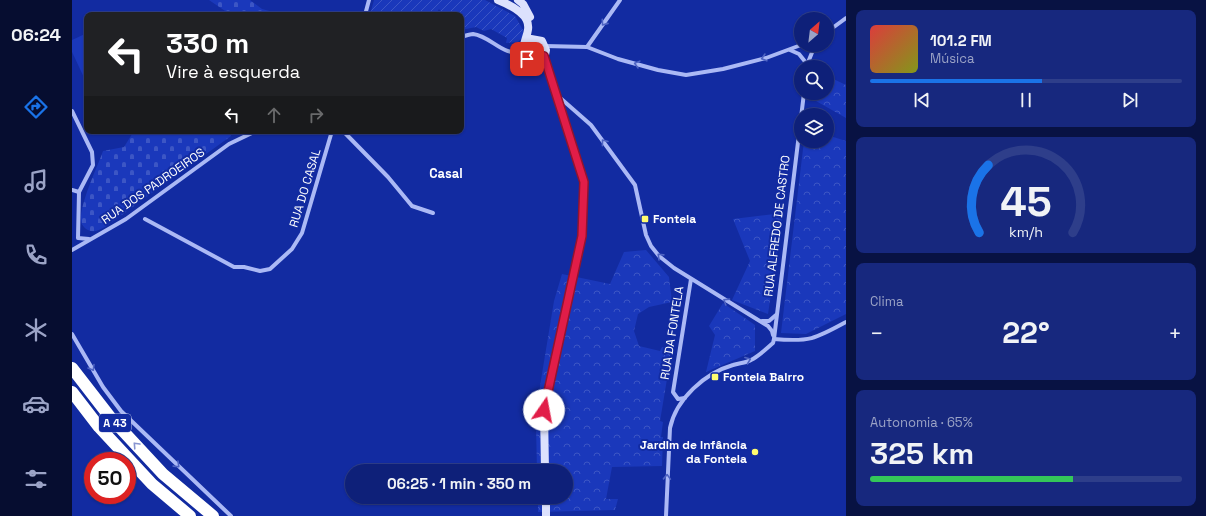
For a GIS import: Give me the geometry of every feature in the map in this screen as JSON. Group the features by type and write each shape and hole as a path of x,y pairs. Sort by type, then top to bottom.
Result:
{"highway":[{"name":"A 43","path":"72,368 110,418 163,474 213,516"},
{"name":"A 43","path":"72,392 99,427 152,484 190,516"}],"main road":[{"path":"498,0 520,3 531,19 534,33 545,46 544,56 550,78 558,96 584,182 582,236 544,410 545,464"},
{"path":"520,3 522,13 527,21 529,33 524,48 527,59 534,62 550,78"},
{"path":"524,48 531,39 538,39"},
{"path":"534,62 544,56"},
{"path":"546,504 546,516"}],"street":[{"path":"366,12 369,0"},
{"path":"588,47 620,0"},
{"path":"834,27 846,18"},
{"path":"464,36 474,34 504,50 518,54 524,48"},
{"path":"545,46 588,47 618,59 658,70 686,75 723,69 794,48"},
{"path":"788,50 799,54 803,60"},
{"name":"RUA DA FONTELA","path":"558,96 590,125 635,185 646,235 651,246 674,268 691,279 673,392 674,396 678,399 685,398"},
{"name":"RUA ALFREDO DE CASTRO","path":"774,340 803,100"},
{"path":"72,111 92,152 93,164 79,192 78,238 90,239"},
{"name":"RUA DOS PADROEIROS","path":"72,250 126,219 229,144 250,134"},
{"name":"RUA DO CASAL","path":"145,220 234,267 244,266 260,271 270,269 292,249 302,233 331,134"},
{"path":"346,134 388,177 412,206 433,213"},
{"path":"72,190 79,192"},
{"path":"666,516 670,428 672,417 685,398 704,380 733,364 749,361 773,343 774,340 772,331 759,321 691,279"},
{"name":"RUA ALFREDO DE CASTRO","path":"759,321 769,321 776,314"},
{"path":"774,340 808,340 820,336 846,322"},
{"path":"72,334 104,387 121,411 231,516"}],"green space":[{"path":"209,0 250,0 262,9 273,12 227,12"},
{"path":"374,0 485,0 515,16 523,30 523,37 518,42 506,43 507,38 491,29 484,31 476,27 464,29 464,12 442,12 439,9 437,12 371,12"},
{"path":"84,34 84,78 72,52 72,40"},
{"path":"834,79 846,85 846,118 834,111 834,108 828,108 814,100 834,100"},
{"path":"132,134 231,134 231,136 105,227 99,230 90,231 84,227 82,223 81,213 86,195 103,151 124,147"},
{"path":"834,137 846,141 846,314 806,334 781,333 803,148 834,148"},
{"path":"783,213 768,314 732,300 750,261 733,219"},
{"path":"646,250 669,277 672,302 649,307 638,314 634,331 639,346 660,351 662,347 672,349 660,421 663,422 661,437 663,437 662,466 612,467 606,499 618,499 615,510 538,512 538,504 573,504 573,464 537,464 536,425 540,386 554,301 562,274 610,284 624,252"},
{"path":"723,303 755,325 755,351 706,372 715,335 709,326"}],"place":[{"name":"Fontela","path":"645,219"},
{"name":"Fontela Bairro","path":"715,377"},
{"name":"Jardim de Infância da Fontela","path":"755,452"}],"district":[{"name":"Casal","path":"446,173"}],"route":[{"path":"527,59 534,62 542,59 544,56 550,78 558,96 573,143 584,182 582,236 544,410"}]}
